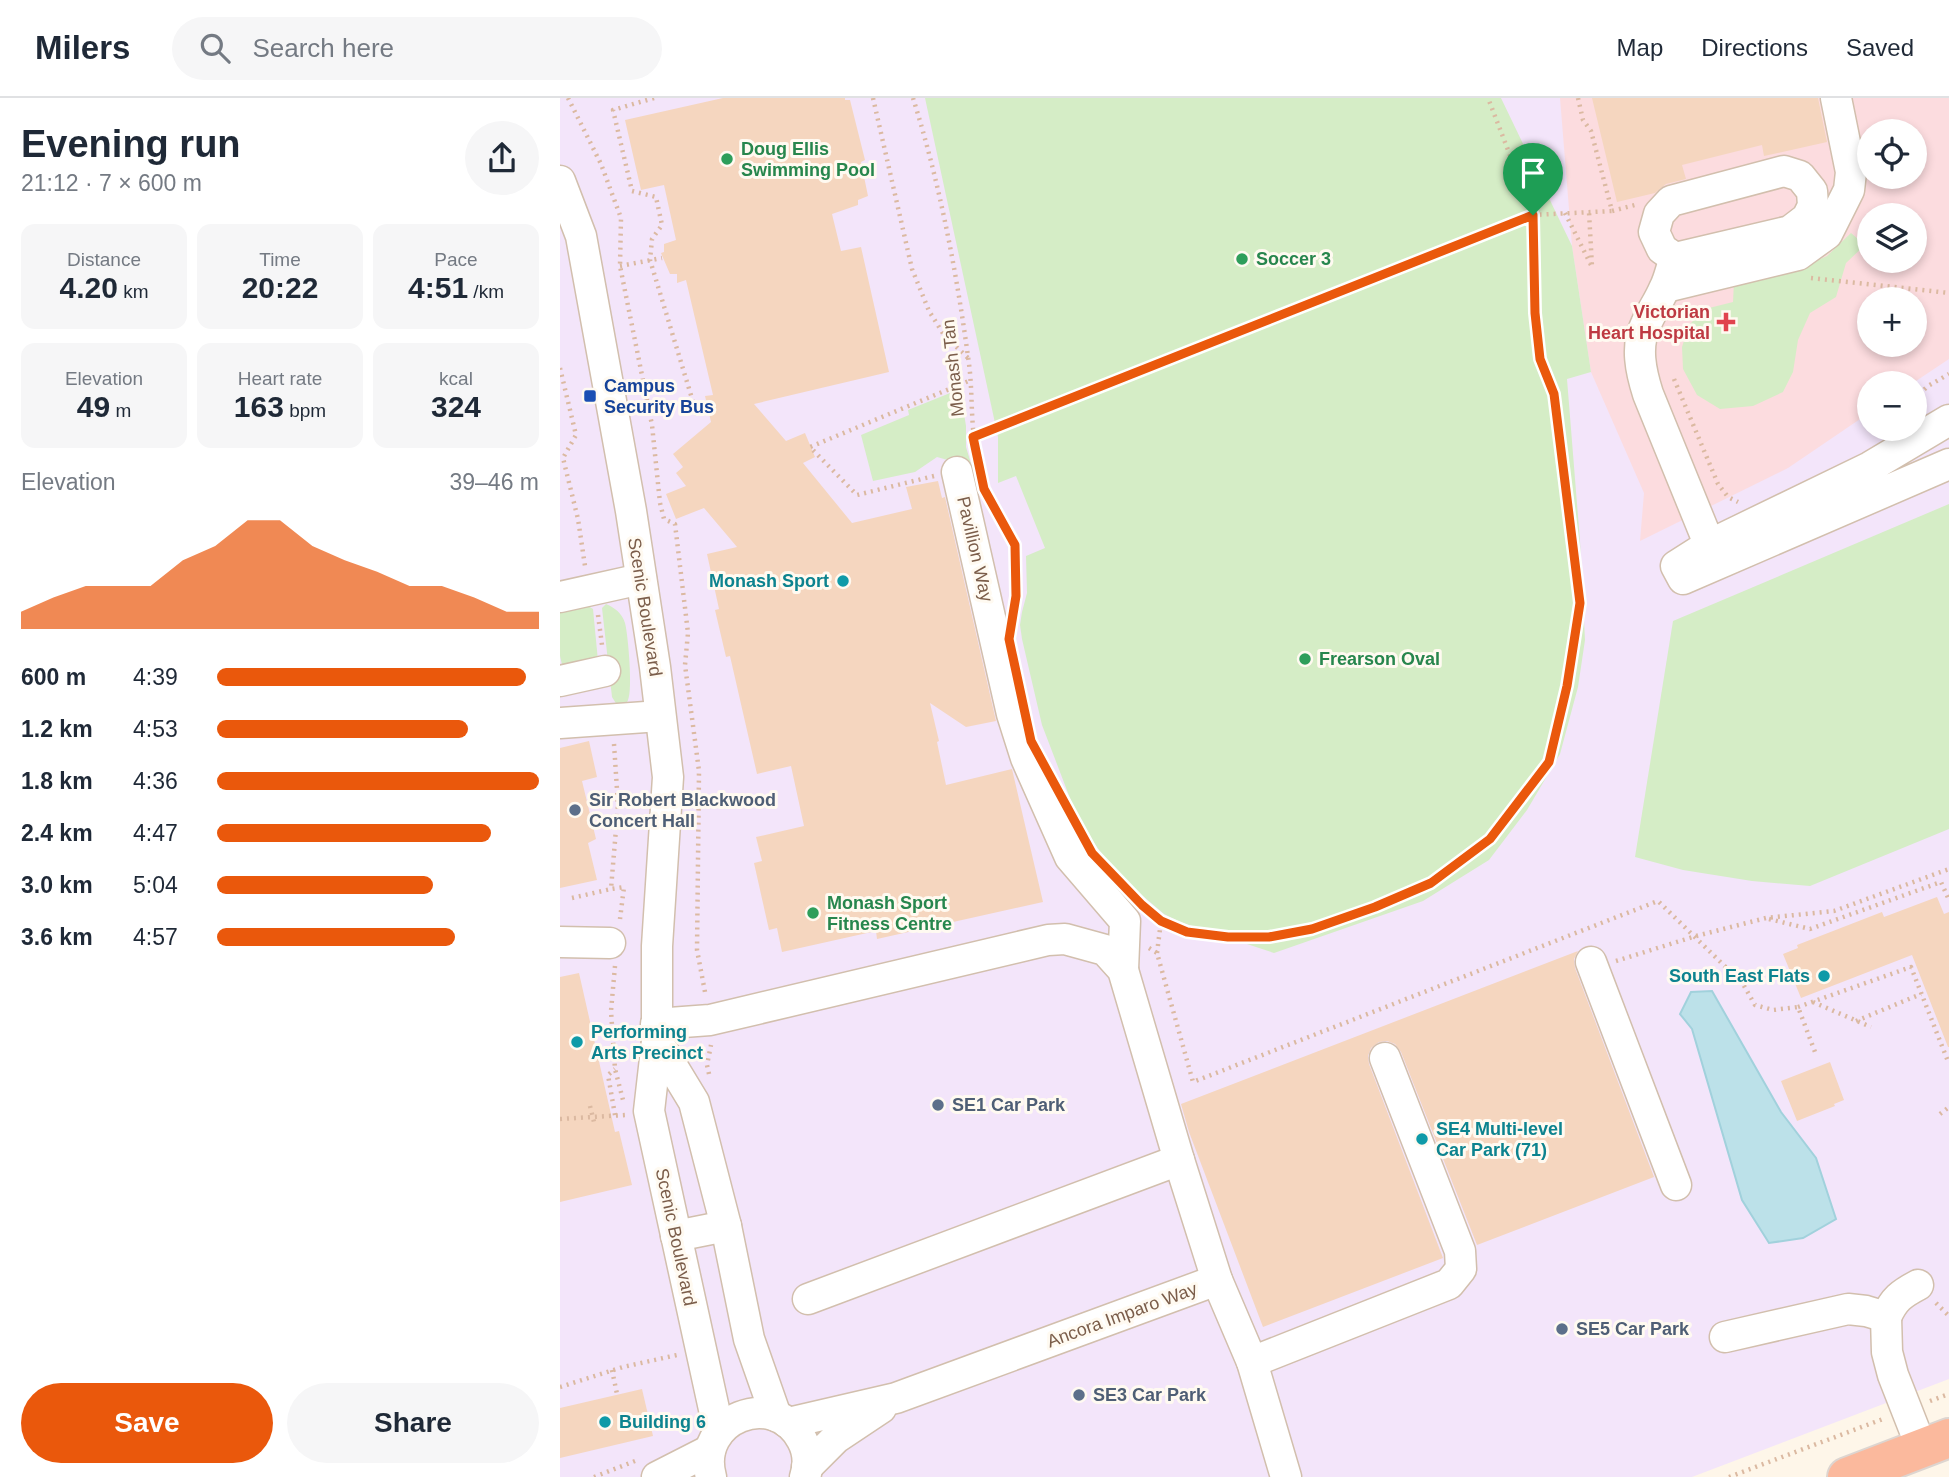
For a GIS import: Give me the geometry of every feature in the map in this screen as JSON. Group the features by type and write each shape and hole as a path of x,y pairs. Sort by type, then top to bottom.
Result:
{"highway":[{"path":"1847,1477 1935,1444"}],"street":[{"path":"1666,287 1798,255 1827,234 1827,205 1811,191 1800,176 1784,172 1671,201 1659,214 1654,232 1662,249 1675,258 1790,231 1807,218 1827,205 1849,190 1851,172 1836,98"},
{"name":"Scenic Boulevard","path":"560,181 581,236 631,511 668,778 657,946 656,1032 649,1111 676,1236 713,1453"},
{"path":"1675,258 1666,287 1642,334 1641,370 1648,394 1713,555"},
{"path":"1899,448 1936,411 1949,402"},
{"path":"1713,555 1949,420"},
{"path":"1713,555 1949,464"},
{"name":"Pavillion Way","path":"968,468 1012,714 1026,758 1070,858 1125,920 1122,970"},
{"path":"560,597 641,579"},
{"path":"560,681 605,671"},
{"path":"560,723 660,716"},
{"path":"806,1472 808,1459 805,1445 798,1432 782,1419 749,1339 726,1226 694,1102 656,1032 1048,940 1065,939 1105,950 1122,970"},
{"path":"560,942 610,943"},
{"path":"1591,962 1676,1185"},
{"name":"Ancora Imparo Way","path":"713,1453 730,1421 745,1415 760,1412 782,1419 896,1398 1217,1280 1122,970"},
{"path":"1252,1362 1449,1284 1461,1269 1460,1251 1385,1058"},
{"path":"808,1298 1179,1160"},
{"path":"676,1236 726,1226"},
{"path":"1217,1280 1252,1362 1286,1477"},
{"path":"1918,1285 1892,1303 1886,1317 1887,1352 1906,1410 1935,1444"},
{"path":"1725,1337 1848,1309 1886,1317"},
{"name":"Ancora Imparo Way","path":"806,1472 836,1438 896,1398"},
{"path":"657,1477 713,1453"}],"path":[{"path":"654,98 613,110 632,191 656,197 662,225 652,239 650,260 696,415"},
{"path":"873,98 912,269 929,311 944,335 968,359"},
{"name":"Monash Tan","path":"913,98 938,191 961,303 971,380 973,437 968,468"},
{"path":"1142,905 1161,921 1187,932 1228,937 1269,937 1312,929 1375,907 1431,883 1490,839 1549,762 1567,686 1580,603 1554,394 1540,359 1537,336 1533,215 1488,98"},
{"path":"1578,98 1583,120 1591,131 1612,211"},
{"path":"973,437 1533,215 1612,211 1636,205"},
{"path":"1565,213 1592,267 1589,212"},
{"path":"620,266 662,258"},
{"path":"1836,279 1949,293"},
{"path":"1671,373 1718,484 1728,497 1743,505"},
{"path":"1927,387 1949,374"},
{"path":"917,480 857,495 810,447 971,380"},
{"path":"560,480 568,478"},
{"path":"990,501 1015,545 1014,606"},
{"path":"1591,962 1617,961 1696,936 1766,918 1834,911 1949,869"},
{"path":"1766,918 1810,929 1941,882 1949,900"},
{"path":"572,898 611,889"},
{"path":"1193,1082 1658,901 1743,984 1755,1005 1773,1010 1798,1007 1911,967 1949,1064"},
{"path":"1157,953 1161,921"},
{"path":"1856,1021 1921,994"},
{"path":"1812,1002 1871,1027"},
{"path":"1798,1007 1815,1052"},
{"path":"560,1119 615,1115 608,1075 615,1069"},
{"path":"590,1106 594,1126"},
{"path":"1940,1114 1949,1107"},
{"path":"560,1387 612,1370 684,1354"},
{"path":"612,1370 617,1394"},
{"path":"1729,1477 1949,1394"}],"shaded area":[{"path":"560,98 1949,98 1949,1379 1692,1477 560,1477"},
{"name":"Victorian Heart Hospital","path":"1560,98 1949,98 1949,359 1927,374 1927,371 1857,371 1857,421 1788,468 1640,541 1644,493 1591,372 1572,246"}],"green space":[{"path":"925,98 1501,98 1572,246 1591,372 1567,379 1585,640 1578,687 1560,754 1527,810 1489,860 1423,901 1274,953 1180,922 1164,914 1124,880 1099,850 1073,806 1042,725 1022,639 1020,625 1027,593 1026,556 1045,548 1016,476 998,483 998,437"},
{"path":"1851,233 1857,238 1857,253 1846,263 1836,297 1810,313 1798,340 1793,372 1783,392 1753,406 1720,409 1697,395 1683,369 1682,347 1689,325 1705,309 1733,302 1734,281 1798,269 1827,256"},
{"path":"960,389 966,426 966,447 972,467 937,457 915,472 873,481 861,435 909,415 908,410"},
{"path":"1949,504 1949,829 1810,886 1752,881 1683,870 1635,857 1673,621"},
{"path":"585,604 593,609 598,661 563,669 560,656 560,610"},
{"path":"606,604 624,619 626,629 630,685 625,704 617,705 612,697 602,608"}],"water":[{"path":"1712,991 1781,1112 1816,1158 1836,1219 1803,1238 1769,1243 1742,1200 1692,1029 1680,1014 1691,992"}],"building":[{"name":"Monash Sport","path":"723,98 850,100 865,160 861,162 868,196 858,200 858,205 832,214 841,251 861,247 889,372 754,404 786,441 805,433 815,457 803,463 852,523 912,509 906,487 938,481 942,498 945,497 996,721 966,727 930,703 946,785 1012,769 1043,902 877,939 876,931 782,952 777,928 769,930 754,863 762,861 756,837 804,826 791,766 757,774 730,656 726,657 715,610 719,609 707,554 737,547 704,508 676,519 666,494 686,486 676,473 683,467 673,454 711,422 705,396 713,395 686,280 677,283 677,274 670,274 661,253 664,252 664,244 676,240 664,185 641,190 625,120"},
{"path":"1592,98 1818,98 1827,142 1764,156 1762,145 1682,165 1686,179 1666,184 1655,193 1617,202"},
{"name":"Sir Robert Blackwood Concert Hall","path":"589,741 597,777 582,781 596,839 588,843 597,880 560,888 560,748"},
{"name":"South East Flats","path":"1937,897 1944,914 1949,912 1949,1047 1912,955 1801,998 1783,954 1798,948 1797,945 1882,912 1884,917"},
{"name":"SE4 Multi-level Car Park (71)","path":"1578,951 1574,959 1575,968 1654,1177 1477,1245 1401,1052 1395,1044 1379,1042 1371,1048 1369,1064 1443,1258 1263,1327 1189,1132 1181,1104"},
{"path":"579,973 615,1132 619,1131 632,1185 560,1202 560,977"},
{"path":"1830,1062 1844,1100 1797,1121 1781,1081"},
{"name":"Building 6","path":"642,1389 653,1436 560,1458 560,1408"}],"place":[{"name":"Doug Ellis Swimming Pool","path":"727,159"},
{"name":"Soccer 3","path":"1242,259"},
{"name":"Victorian Heart Hospital","path":"1726,322"},
{"name":"Campus Security Bus","path":"590,396"},
{"name":"Monash Sport","path":"843,581"},
{"name":"Frearson Oval","path":"1305,659"},
{"name":"Sir Robert Blackwood Concert Hall","path":"575,810"},
{"name":"Monash Sport Fitness Centre","path":"813,913"},
{"name":"South East Flats","path":"1824,976"},
{"name":"Performing Arts Precinct","path":"577,1042"},
{"name":"SE1 Car Park","path":"938,1105"},
{"name":"SE4 Multi-level Car Park (71)","path":"1422,1139"},
{"name":"SE5 Car Park","path":"1562,1329"},
{"name":"SE3 Car Park","path":"1079,1395"},
{"name":"Building 6","path":"605,1422"}],"route":[{"path":"1533,215 1535,313 1540,359 1554,394 1580,603 1567,686 1549,762 1490,839 1431,883 1375,907 1312,929 1269,937 1228,937 1187,932 1161,921 1092,853 1031,741 1009,639 1016,596 1015,545 984,489 973,437 1533,215"}]}
